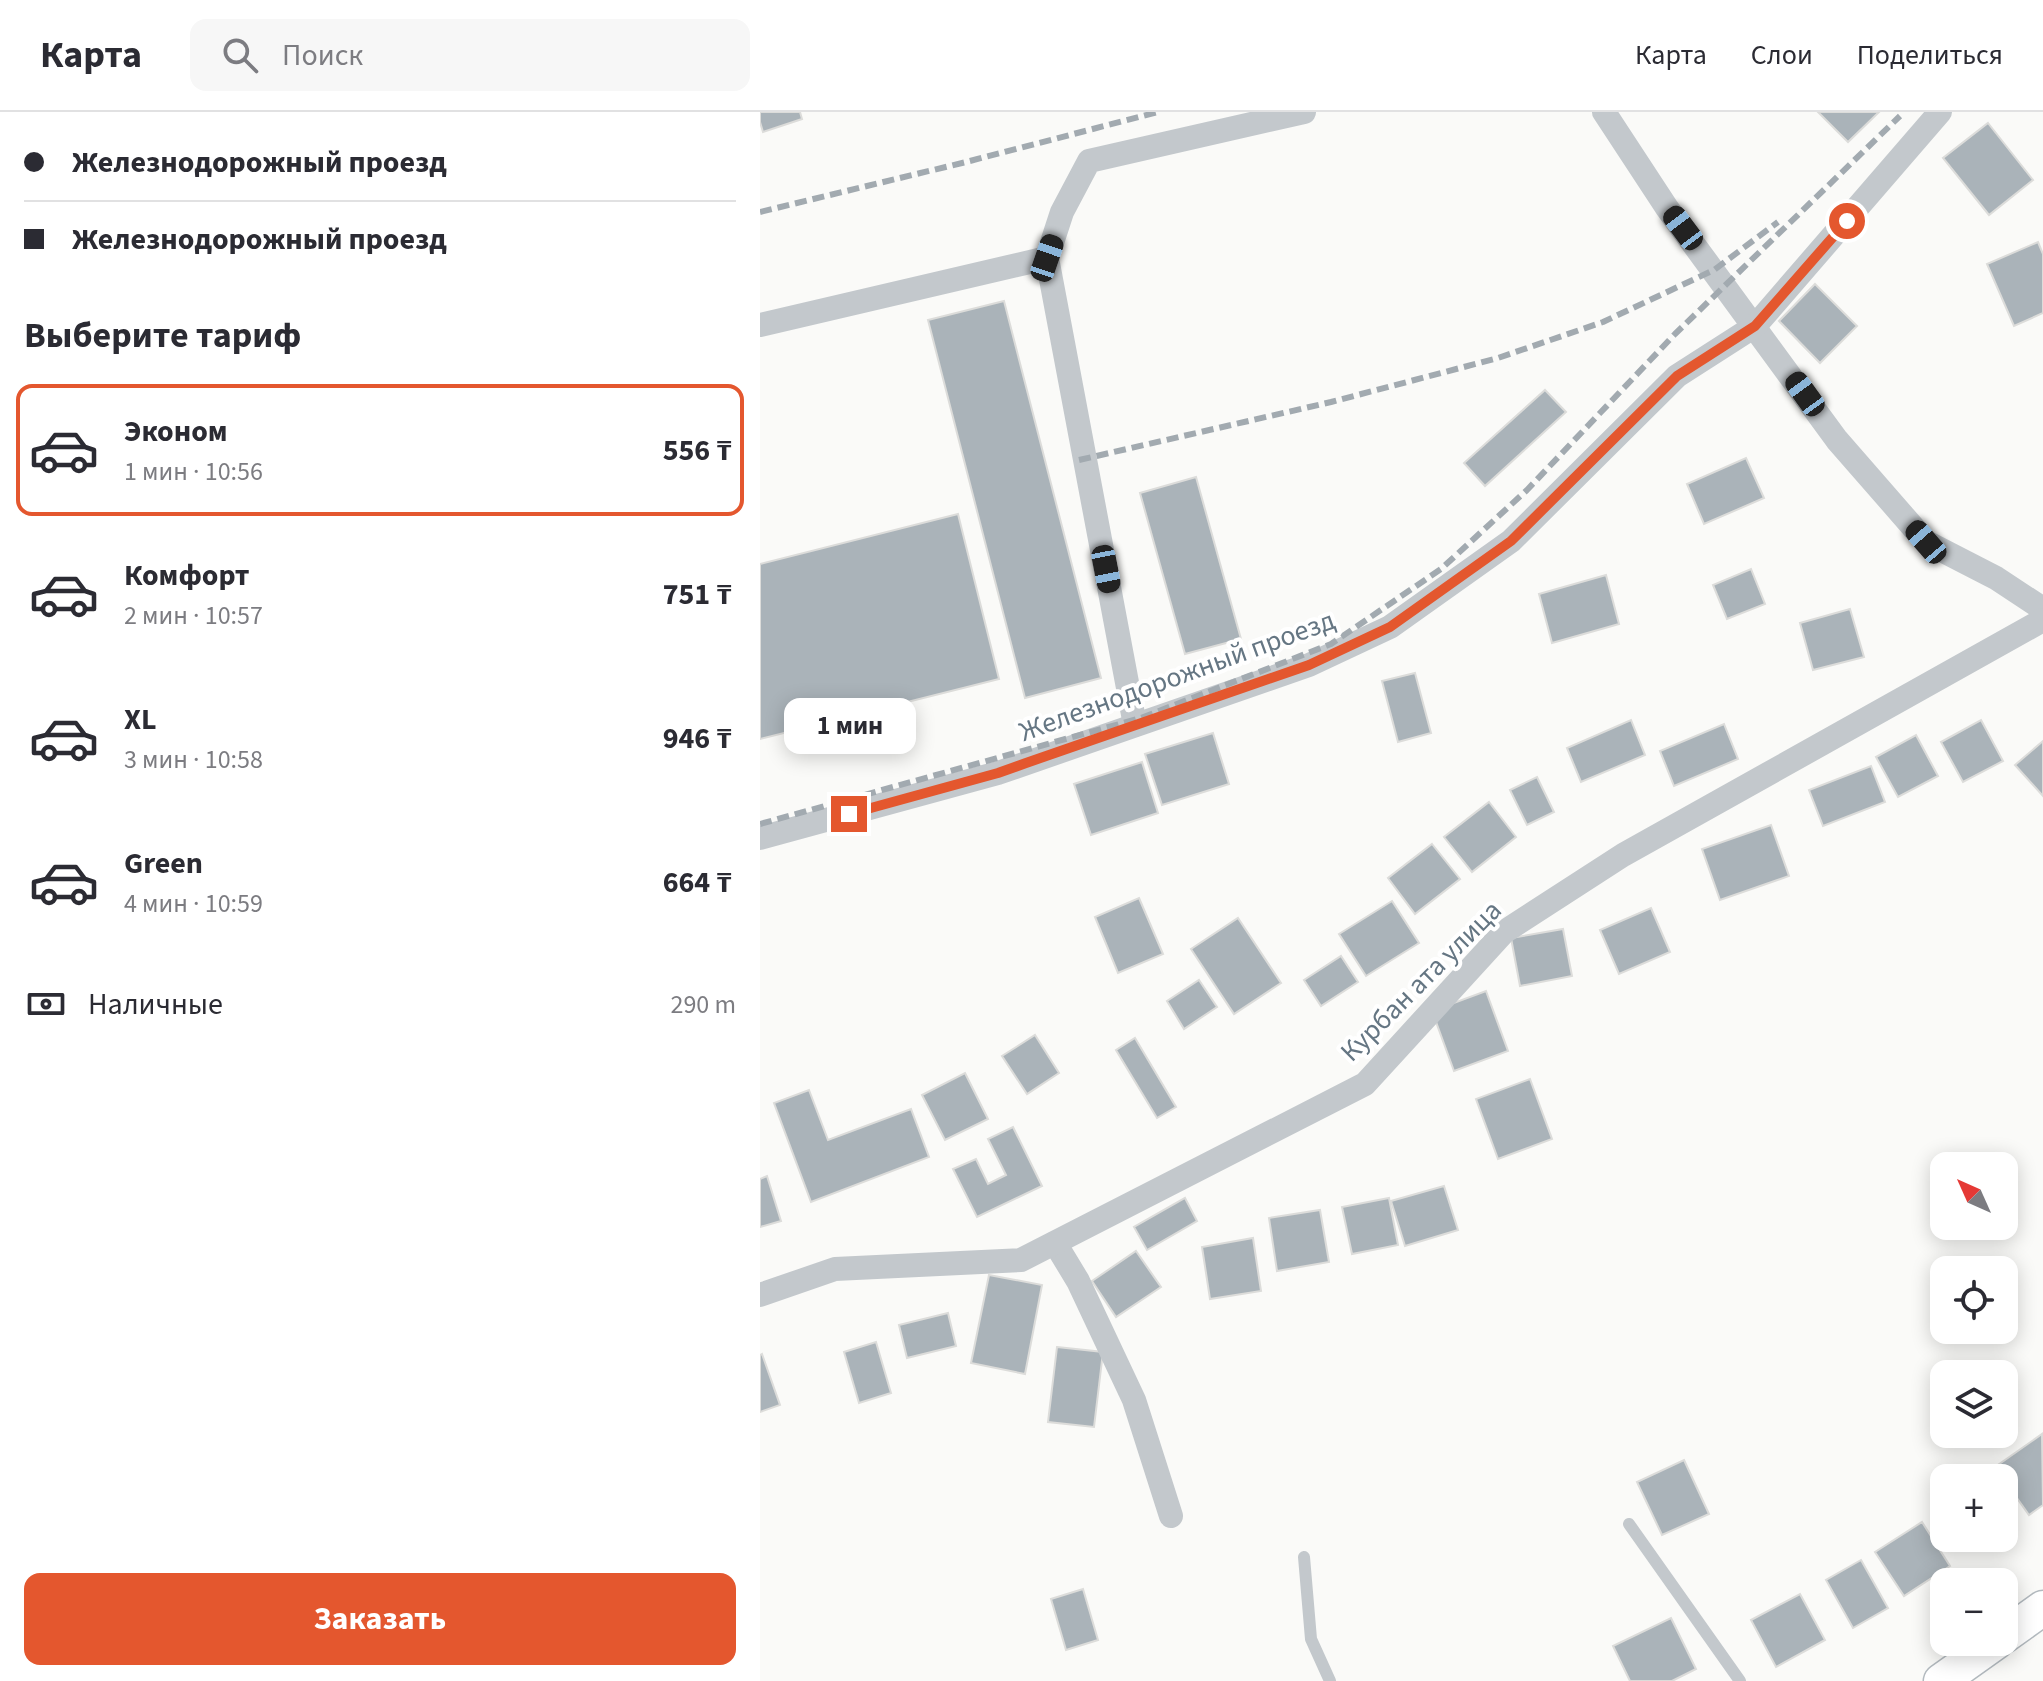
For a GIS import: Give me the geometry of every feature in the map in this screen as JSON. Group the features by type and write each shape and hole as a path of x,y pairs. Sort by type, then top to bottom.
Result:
{"main road":[{"path":"2018,1626 2043,1608"},
{"path":"1941,1681 1976,1656"}],"street":[{"path":"1135,725 1047,258 1062,212 1089,161 1304,112"},
{"path":"1604,112 1667,208 1837,440 1926,542 1996,578 2043,609"},
{"name":"Железнодорожный проезд","path":"760,838 998,773 1309,665 1390,627 1511,541 1677,376 1755,326 1940,112"},
{"path":"760,325 1047,258"},
{"name":"Курбан ата улица","path":"760,1295 835,1269 1021,1260 1365,1084 1504,932 1623,855 2043,620"},
{"path":"1055,1243 1078,1281 1134,1400 1171,1516"}],"lane":[{"path":"1629,1524 1740,1681"},
{"path":"1304,1557 1311,1639 1330,1681"}],"building":[{"path":"760,112 800,112 802,119 763,132"},
{"path":"1818,112 1879,112 1848,142"},
{"path":"1988,123 2033,180 1989,215 1943,158"},
{"path":"2038,242 2043,254 2043,313 2014,326 1987,264"},
{"path":"1815,284 1857,326 1820,363 1779,321"},
{"path":"1004,301 1101,678 1025,698 928,320"},
{"path":"1545,390 1566,412 1485,486 1464,463"},
{"path":"1746,458 1764,498 1704,524 1687,484"},
{"path":"1196,477 1241,639 1185,654 1140,493"},
{"path":"958,514 999,679 760,739 760,564"},
{"path":"1751,569 1765,604 1727,619 1713,585"},
{"path":"1606,575 1619,624 1552,643 1539,594"},
{"path":"1850,609 1864,657 1813,670 1800,623"},
{"path":"1415,673 1431,733 1398,742 1382,681"},
{"path":"1631,720 1645,755 1581,782 1567,748"},
{"path":"1981,720 2003,761 1963,782 1941,742"},
{"path":"1724,724 1738,759 1674,786 1660,751"},
{"path":"1213,733 1229,784 1162,805 1145,754"},
{"path":"1916,735 1938,776 1898,797 1876,757"},
{"path":"2043,741 2043,796 2015,765"},
{"path":"1142,762 1158,813 1091,835 1074,784"},
{"path":"1871,766 1885,802 1823,826 1809,790"},
{"path":"1537,777 1554,812 1527,825 1510,790"},
{"path":"1489,802 1516,837 1472,872 1444,837"},
{"path":"1771,825 1789,876 1720,900 1702,849"},
{"path":"1432,844 1460,879 1415,914 1388,878"},
{"path":"1139,898 1163,954 1118,973 1095,917"},
{"path":"1392,901 1419,943 1366,976 1339,934"},
{"path":"1651,908 1670,952 1619,974 1600,930"},
{"path":"1238,918 1281,983 1234,1014 1191,949"},
{"path":"1563,929 1572,976 1520,986 1511,938"},
{"path":"1341,956 1358,982 1321,1006 1304,980"},
{"path":"1199,980 1217,1007 1184,1029 1167,1001"},
{"path":"1486,991 1508,1051 1454,1071 1432,1011"},
{"path":"1035,1035 1059,1073 1027,1094 1002,1056"},
{"path":"1135,1038 1176,1107 1157,1118 1116,1050"},
{"path":"965,1073 988,1119 945,1140 922,1095"},
{"path":"1530,1079 1552,1139 1498,1159 1476,1099"},
{"path":"809,1090 828,1140 911,1109 929,1157 811,1202 774,1103"},
{"path":"1013,1127 1042,1186 977,1217 953,1169 976,1159 988,1184 1006,1175 988,1139"},
{"path":"767,1176 781,1221 760,1227 760,1179"},
{"path":"1444,1186 1458,1230 1405,1246 1391,1201"},
{"path":"1185,1198 1197,1221 1147,1250 1134,1227"},
{"path":"1389,1198 1398,1245 1352,1254 1342,1207"},
{"path":"1320,1210 1329,1262 1277,1271 1269,1218"},
{"path":"1253,1238 1261,1291 1210,1299 1202,1247"},
{"path":"1136,1251 1161,1287 1116,1317 1092,1281"},
{"path":"989,1275 1042,1285 1025,1374 971,1363"},
{"path":"948,1313 956,1346 907,1358 899,1325"},
{"path":"876,1342 891,1393 859,1403 844,1352"},
{"path":"1057,1347 1103,1352 1094,1427 1048,1422"},
{"path":"760,1355 780,1405 760,1412"},
{"path":"2042,1434 2043,1505 2029,1515 2018,1499 2018,1464 1999,1464"},
{"path":"1684,1460 1709,1514 1662,1535 1637,1482"},
{"path":"1922,1522 1930,1535 1930,1552 1941,1552 1950,1566 1930,1568 1930,1579 1904,1596 1875,1552"},
{"path":"1861,1560 1888,1608 1853,1628 1826,1580"},
{"path":"1083,1589 1098,1640 1066,1650 1051,1599"},
{"path":"1800,1594 1825,1640 1776,1667 1751,1620"},
{"path":"1671,1618 1696,1669 1672,1681 1630,1681 1613,1646"}],"railway":[{"path":"760,212 1158,112"},
{"path":"760,824 1141,718 1331,644 1441,569 1527,490 1675,334 1900,116"},
{"path":"1079,460 1331,402 1498,358 1603,322 1714,270 1778,222"}],"route":[{"path":"849,814 998,773 1309,665 1390,627 1511,541 1677,376 1755,326 1847,221"}]}
